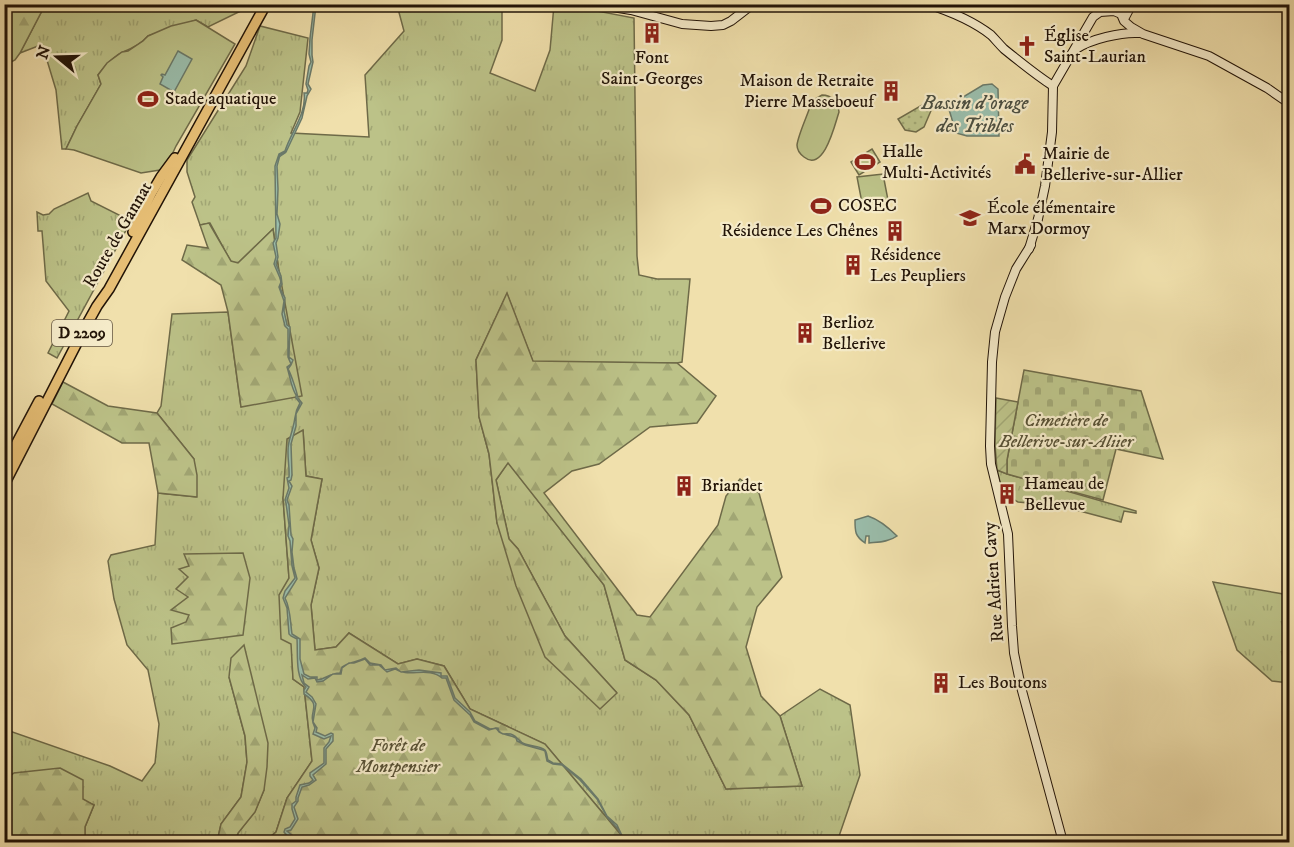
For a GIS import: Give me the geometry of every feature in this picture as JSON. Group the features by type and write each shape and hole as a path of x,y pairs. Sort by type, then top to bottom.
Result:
{"main road":[{"name":"Route de Gannat","path":"4,467 136,227 160,177 177,154 264,4"},
{"name":"Route de Gannat","path":"4,485 82,333 109,289 264,4"},
{"path":"594,4 631,10 682,24 718,26 731,21 753,4"},
{"path":"927,4 981,29 1053,86 1093,19 1098,4"},
{"path":"1120,34 1132,4"},
{"path":"1103,38 1093,32 1093,19 1100,12 1114,11 1120,14 1131,27 1143,34 1209,56 1267,88 1290,104"},
{"path":"1075,50 1088,41 1120,34 1143,34"},
{"name":"Rue Adrien Cavy","path":"1053,86 1052,132 1038,219 1024,263 1012,282 999,315 992,353 990,446 991,464 1008,534 1016,661 1063,843"}],"green space":[{"path":"4,5 45,5 20,53 15,60 5,65"},
{"path":"45,5 253,5 208,27 196,20 148,36 137,46 116,56 98,75 101,84 66,149 62,149 56,90 43,47 38,46 20,53"},
{"path":"397,5 502,5 502,40 490,73 535,91 550,50 554,5 566,5 634,18 639,275 657,279 690,279 682,362 533,362 507,294 476,360 479,417 489,454 497,523 600,708 616,692 565,636 518,549 509,539 496,480 508,462 604,585 625,660 656,680 689,715 726,789 802,786 780,716 820,689 850,705 860,775 837,842 627,842 545,744 470,709 444,666 417,659 398,664 349,633 336,647 315,650 311,605 319,568 311,540 322,479 306,476 303,430 283,498 293,679 304,687 312,761 287,798 276,832 264,842 235,842 238,833 255,811 264,790 229,677 245,736 247,762 241,797 221,824 217,842 85,842 85,827 94,805 15,773 5,780 4,729 110,766 142,781 155,763 159,724 148,670 127,645 114,599 108,561 111,555 155,545 158,493 196,497 194,459 157,413 161,406 172,314 228,312 241,407 278,265 273,229 238,263 231,262 210,223 200,225 192,202 195,197 187,172 187,160 246,66 260,26 308,38 300,112 291,133 369,137 365,75 404,31"},
{"name":"Stade aquatique","path":"196,20 235,44 164,168 141,173 66,149 101,84 98,75 107,63 148,36 171,26"},
{"path":"822,95 834,100 839,112 828,145 823,153 811,160 801,154 797,145 811,104"},
{"path":"929,101 933,106 924,127 916,132 905,130 898,119"},
{"name":"Halle Multi-Activités","path":"872,149 880,162 859,175 851,162"},
{"path":"883,174 888,200 862,203 857,177"},
{"path":"88,193 91,201 131,221 57,358 48,353 69,311 46,281 42,231 38,231 37,212 43,215 49,214 54,209"},
{"path":"209,223 231,261 238,263 273,229 302,396 241,407 228,312 221,285 182,260 187,245 208,248 200,225"},
{"path":"507,293 533,361 677,363 716,396 697,423 650,427 599,464 572,471 544,493 637,615 650,617 718,525 726,496 740,479 759,493 782,577 757,607 746,647 761,696 780,716 802,786 726,789 689,715 656,680 625,660 604,585 508,463 496,480 509,539 518,549 565,636 617,693 600,709 545,657 516,586 497,523 489,454 479,417 476,360"},
{"name":"Cimetière de Bellerive-sur-Aliier","path":"1024,370 1141,391 1163,459 1116,449 1103,500 1007,474 1007,460"},
{"path":"63,382 108,406 157,413 194,459 197,497 158,493 149,443 122,443 52,404"},
{"path":"996,398 1018,402 1007,460 1007,474 997,470"},
{"name":"Forêt de Montpensier","path":"303,430 306,476 322,479 311,540 319,568 311,605 315,650 336,647 349,633 398,664 417,659 444,666 470,709 545,744 627,842 264,842 276,832 287,798 312,761 304,687 293,679 291,644 281,639 279,595 289,578 283,498 287,439"},
{"path":"997,470 1136,511 1136,513 1124,511 1121,522 1061,506 1018,502 1002,490"},
{"path":"243,553 250,578 243,635 172,644 171,628 186,622 189,615 171,610 188,597 176,589 188,577 179,569 189,566 184,554"},
{"path":"1213,582 1289,595 1289,683 1272,681 1237,650"},
{"path":"244,645 268,743 264,790 255,812 238,833 235,842 217,842 221,824 241,797 247,762 245,736 229,677 231,658"},
{"path":"60,768 83,780 83,799 94,805 85,827 85,842 5,842 5,780 14,773"}],"water":[{"path":"314,5 316,5 312,40 313,62 308,84 311,89 302,118 286,152 280,155 277,166 277,214 280,224 276,243 278,257 276,264 282,284 280,288 285,298 284,311 287,325 290,327 289,357 293,360 291,365 288,369 302,403 296,414 296,426 291,444 292,475 289,481 292,486 287,500 297,579 285,598 289,611 292,634 300,639 300,659 304,674 317,677 317,680 333,674 317,682 315,678 308,679 302,675 304,683 309,687 306,692 316,704 313,722 314,706 310,698 304,694 306,687 300,678 297,639 289,634 287,608 283,598 285,591 295,578 285,500 289,488 288,446 296,412 300,403 296,398 287,367 291,364 288,357 288,329 282,314 284,301 279,287 280,278 274,264 276,257 273,243 276,238 275,166 279,154 285,151 303,108 304,93 308,90 306,84 311,62 309,54"},
{"path":"178,51 192,59 174,92 160,84 163,77 161,75 165,75"},
{"name":"Bassin d'orage des Tribles","path":"992,84 998,89 999,136 967,136 956,133 948,106 983,85"},
{"path":"868,516 884,524 897,536 887,541 869,543 869,536 866,536 865,543 856,533 855,520"},
{"path":"365,658 370,663 381,665 385,670 396,668 400,672 395,669 387,672 379,665 370,665 365,659 354,663 350,663"},
{"path":"419,670 447,676 455,698 470,712 475,721 490,729 494,728 489,730 474,722 454,700 446,678 425,672 402,672"},
{"path":"313,722 317,728 316,732 325,736 333,734 333,741 326,749 326,764 313,775 316,780 302,787 294,807 298,819 291,830 287,831 293,838 289,842 274,840 268,842 275,838 290,839 284,832 295,819 292,804 296,801 300,785 313,780 310,773 324,763 324,748 331,736 324,739 313,734 315,728"},
{"path":"503,734 512,734 525,744 545,750 548,760 562,764 581,779 598,799 607,816 617,825 625,842 618,829 607,817 597,799 580,780 562,765 553,764 547,761 545,751 525,745 516,738"}],"waterway":[{"path":"279,157 286,151"}],"place":[{"name":"Font Saint-Georges","path":"652,33"},
{"name":"Église Saint-Laurian","path":"1027,46"},
{"name":"Maison de Retraite Pierre Masseboeuf","path":"891,91"},
{"name":"Stade aquatique","path":"148,99"},
{"name":"Halle Multi-Activités","path":"865,162"},
{"name":"Mairie de Bellerive-sur-Allier","path":"1025,164"},
{"name":"COSEC","path":"821,206"},
{"name":"École élémentaire Marx Dormoy","path":"970,218"},
{"name":"Résidence Les Chênes","path":"895,231"},
{"name":"Résidence Les Peupliers","path":"853,265"},
{"name":"Berlioz Bellerive","path":"805,333"},
{"name":"Briandet","path":"684,486"},
{"name":"Hameau de Bellevue","path":"1007,494"},
{"name":"Les Boutons","path":"941,683"}]}
